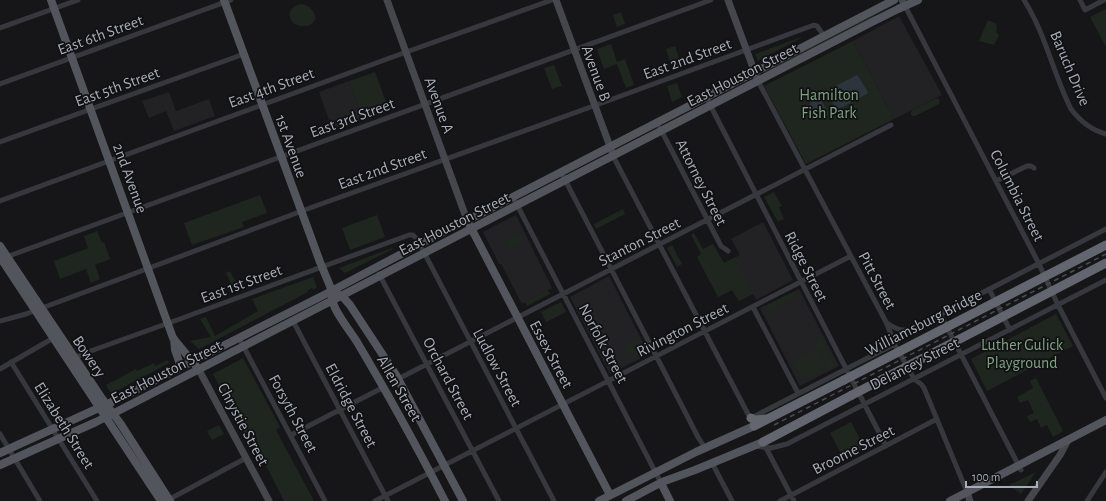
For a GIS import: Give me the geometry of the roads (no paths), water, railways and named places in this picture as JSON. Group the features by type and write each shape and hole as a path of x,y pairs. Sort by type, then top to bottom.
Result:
{"highway":[{"name":"Williamsburg Bridge","path":"752,422 755,420 767,419 1106,245"},
{"name":"Williamsburg Bridge","path":"764,445 852,395 1106,263"}],"main road":[{"name":"2nd Avenue","path":"51,0 129,212 173,338 193,361"},
{"name":"Avenue B","path":"556,0 613,156"},
{"path":"728,0 758,81"},
{"name":"East Houston Street","path":"0,453 103,406 332,291 420,244 894,0"},
{"name":"East Houston Street","path":"0,465 109,416 710,106 904,3 918,0"},
{"name":"1st Avenue","path":"226,1 281,157 332,291"},
{"name":"Avenue A","path":"389,1 444,159 467,220"},
{"name":"Essex Street","path":"467,220 611,498"},
{"name":"Bowery","path":"0,246 2,258 103,406 160,501"},
{"path":"331,301 332,291 342,296"},
{"name":"Allen Street","path":"342,296 350,305 398,379 463,501"},
{"name":"Allen Street","path":"331,301 334,309 355,339 384,387 445,501"},
{"path":"173,338 175,350 181,367"},
{"name":"Chrystie Street","path":"193,361 269,501"},
{"name":"Bowery","path":"109,416 169,501"},
{"path":"950,501 967,498 1106,420"},
{"name":"Delancey Street","path":"598,501 611,498 655,472 705,448 752,422"},
{"path":"1028,501 1060,455 1068,440"},
{"name":"Delancey Street","path":"626,501 661,483 752,446 764,445"},
{"name":"Norfolk Street","path":"661,483 670,501"}],"street":[{"path":"0,28 78,0"},
{"name":"East 4th Street","path":"0,201 262,104 552,0"},
{"name":"East 3rd Street","path":"2,258 711,0"},
{"name":"Baruch Drive","path":"1024,0 1039,27 1071,109 1089,127 1106,134"},
{"path":"1080,0 1085,10 1104,0"},
{"name":"East 6th Street","path":"0,84 226,1"},
{"name":"Columbia Street","path":"904,3 1039,264 1058,305 1106,398"},
{"name":"East 2nd Street","path":"0,321 26,314 301,211 814,25 817,26 824,36"},
{"name":"East 5th Street","path":"0,142 244,54"},
{"name":"Pitt Street","path":"758,81 886,322 914,379 924,388 967,498"},
{"name":"Ridge Street","path":"706,97 886,446"},
{"name":"Attorney Street","path":"657,122 721,246 728,251"},
{"name":"Stanton Street","path":"398,379 891,125"},
{"path":"613,156 752,422"},
{"path":"996,180 1027,166 1034,168"},
{"path":"561,172 705,448"},
{"name":"Norfolk Street","path":"513,197 661,483"},
{"name":"Delancey Street","path":"886,322 895,329 908,330 1106,229"},
{"name":"East 1st Street","path":"72,360 85,353 409,235 415,236 420,244"},
{"name":"Ludlow Street","path":"420,244 554,501"},
{"name":"Rivington Street","path":"375,501 386,499 430,473 851,256"},
{"name":"Orchard Street","path":"376,268 499,501"},
{"name":"Delancey Street","path":"764,445 777,447 787,444 1106,280"},
{"path":"989,289 1010,330"},
{"path":"753,307 798,393"},
{"path":"940,314 1020,467"},
{"name":"Eldridge Street","path":"293,320 386,499"},
{"name":"Delancey Street","path":"752,422 798,393 895,343 916,326"},
{"path":"0,368 56,337"},
{"name":"Forsyth Street","path":"239,338 325,501"},
{"name":"Elizabeth Street","path":"11,362 97,501"},
{"path":"291,435 384,387"},
{"name":"Broome Street","path":"780,501 937,419"},
{"path":"0,434 40,501"},
{"path":"764,445 794,501"},
{"path":"169,501 246,458"},
{"path":"712,463 732,501"},
{"path":"1087,501 1106,472"}],"railway":[{"path":"774,425 1106,254"}],"park label":[{"name":"Hamilton Fish Park","path":"829,103"},
{"name":"Luther Gulick Playground","path":"1022,353"}]}
